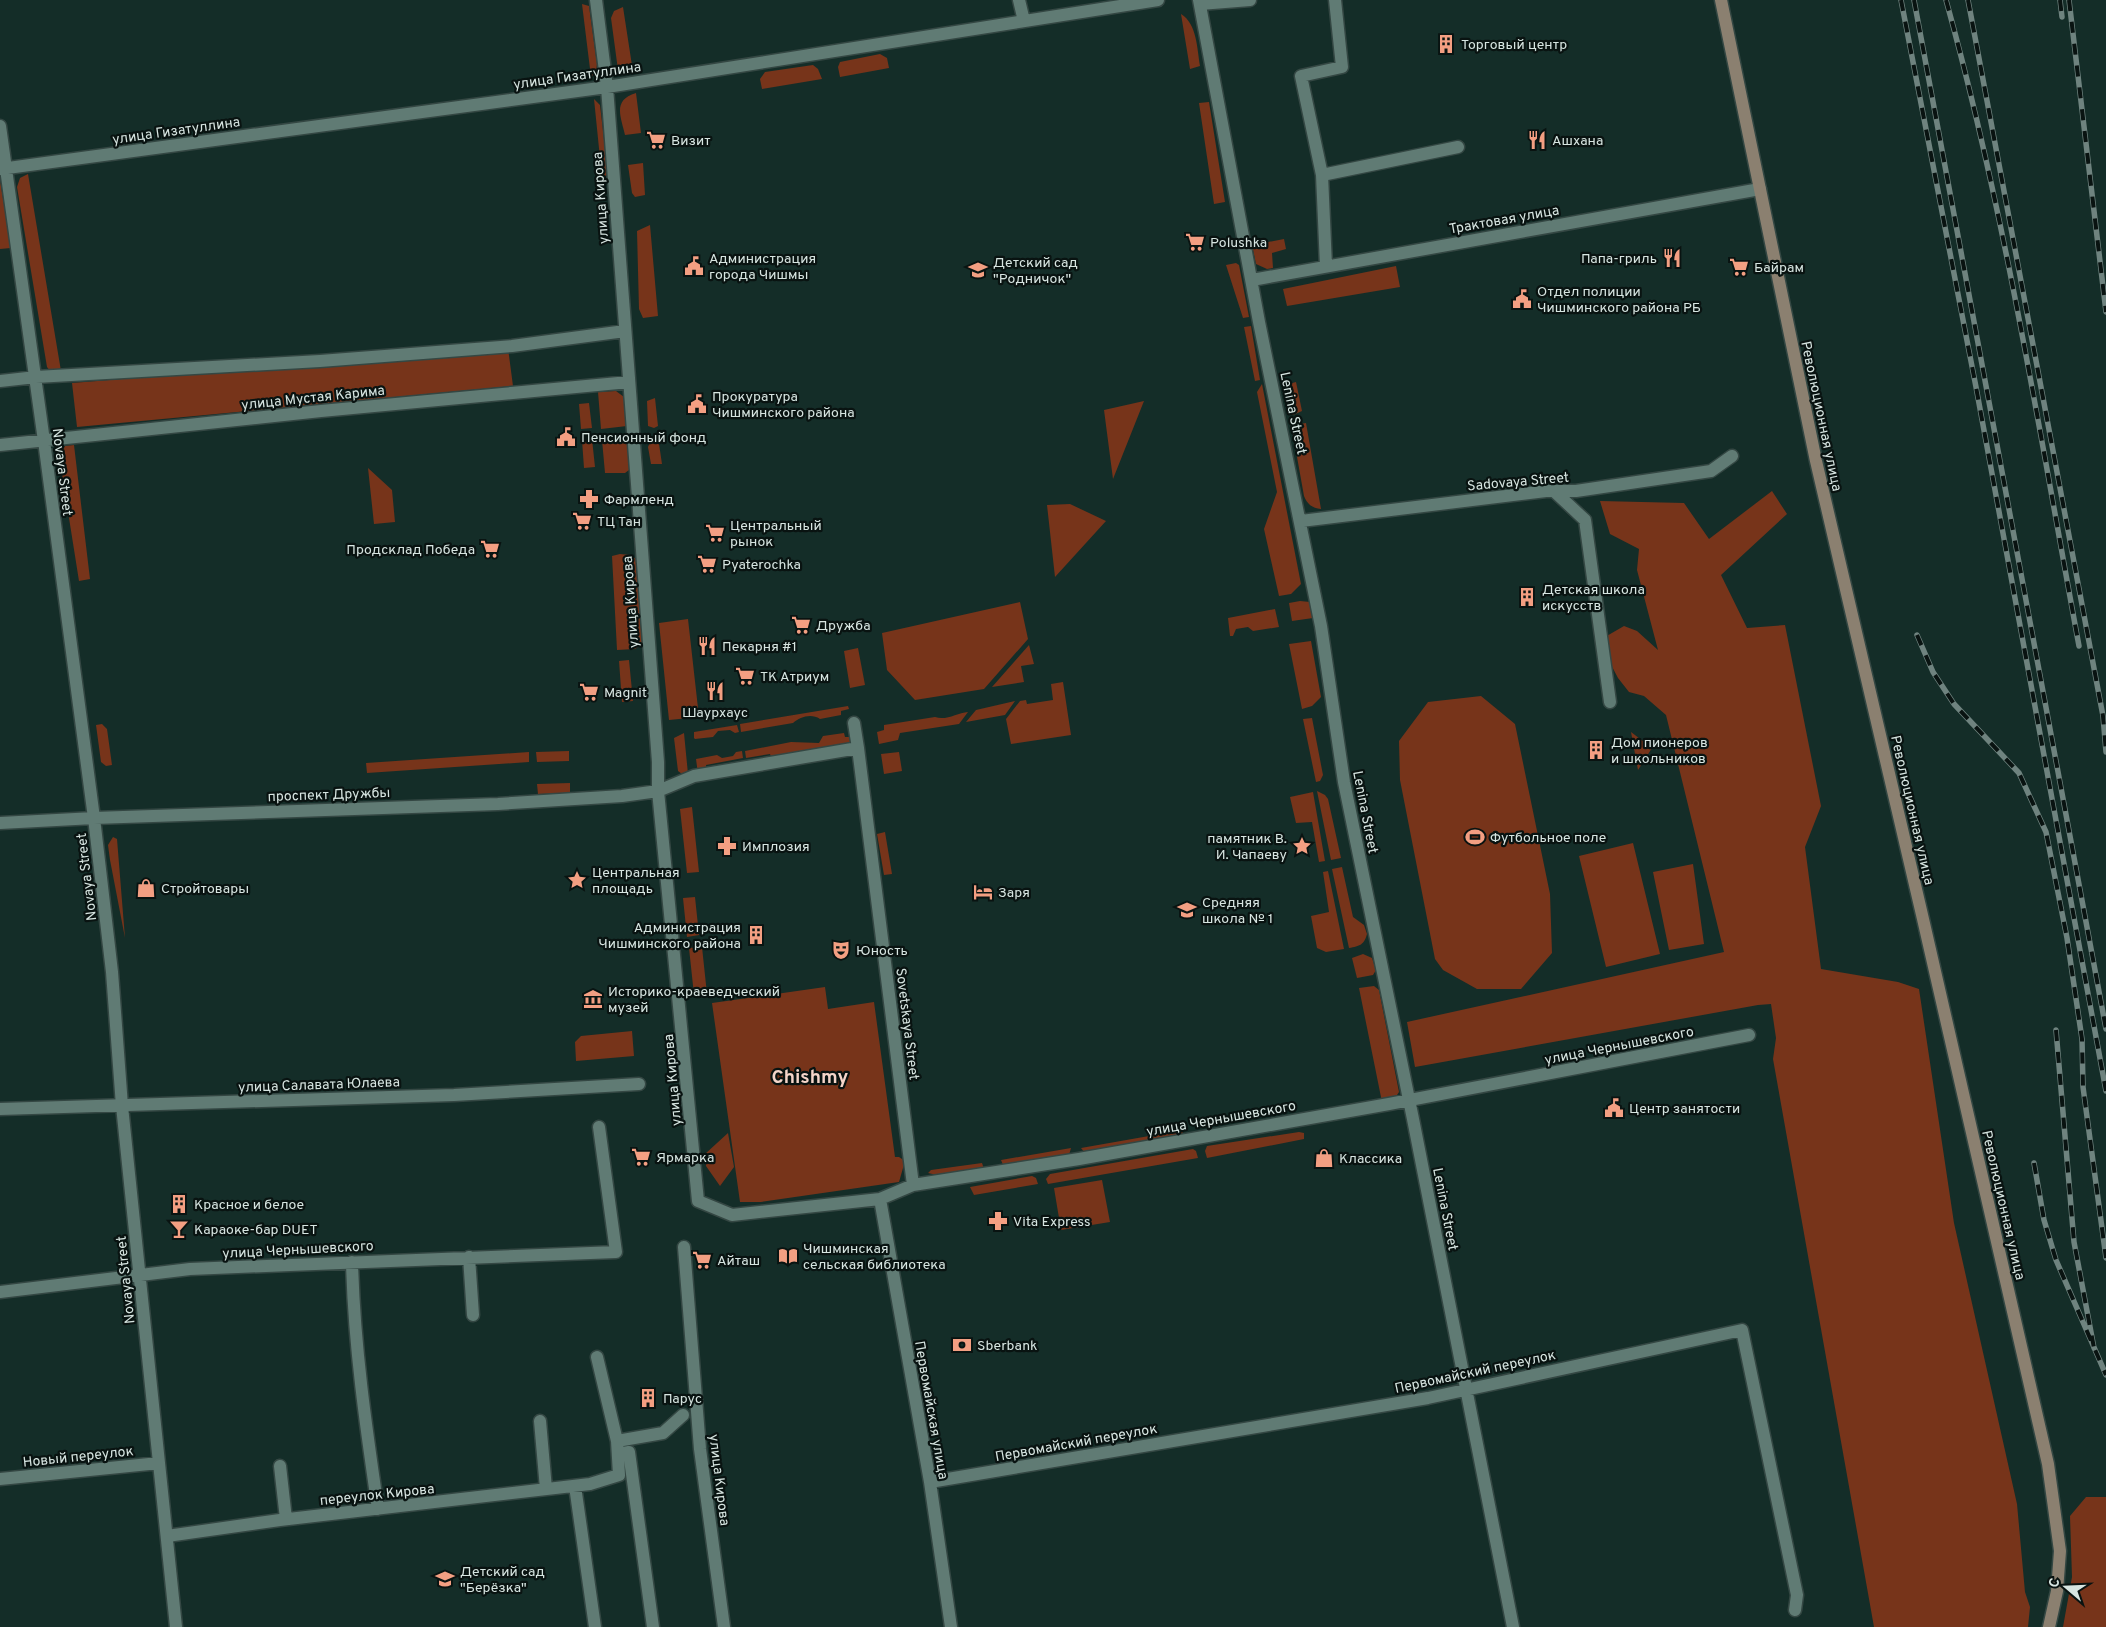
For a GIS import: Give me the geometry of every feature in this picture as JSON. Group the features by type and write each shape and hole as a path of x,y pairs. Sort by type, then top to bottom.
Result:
{"main road":[{"name":"Революционная улица","path":"1721,0 1816,461 2048,1464 2060,1551 2057,1591 2049,1627"}],"street":[{"name":"улица Кирова","path":"596,0 607,87 658,762 658,791 698,1201"},
{"path":"1019,0 1024,21"},
{"name":"улица Гизатуллина","path":"4,168 607,87 1158,0"},
{"path":"1200,2 1250,0"},
{"path":"1326,266 1322,175 1301,76 1342,67 1335,0"},
{"name":"Lenina Street","path":"1200,2 1252,280 1321,626 1344,782 1513,1627"},
{"name":"Novaya Street","path":"0,126 4,168 36,376 94,818 112,972 122,1106 176,1627"},
{"path":"1322,175 1458,147"},
{"name":"Трактовая улица","path":"1252,280 1760,189"},
{"path":"0,381 36,376 320,361 502,347 625,331"},
{"name":"улица Мустая Карима","path":"0,445 321,410 629,382"},
{"name":"Sadovaya Street","path":"1301,521 1554,491 1576,491 1712,471 1732,456"},
{"path":"1554,491 1585,520 1610,702"},
{"name":"Sovetskaya Street","path":"854,723 913,1185"},
{"name":"проспект Дружбы","path":"0,823 498,804 622,796 658,791 694,776 858,748"},
{"name":"улица Чернышевского","path":"698,1201 732,1214 880,1199 913,1185 1079,1159 1409,1100 1750,1035"},
{"name":"улица Салавата Юлаева","path":"0,1109 454,1095 639,1084"},
{"name":"улица Чернышевского","path":"0,1292 190,1269 616,1252 599,1127"},
{"name":"Первомайская улица","path":"880,1199 930,1482 951,1627"},
{"name":"улица Кирова","path":"684,1247 700,1449 724,1627"},
{"path":"469,1257 472,1315"},
{"path":"352,1262 353,1310 361,1388 378,1509"},
{"name":"Первомайский переулок","path":"930,1482 1466,1390 1742,1330 1797,1594 1794,1610"},
{"path":"597,1357 617,1448"},
{"path":"617,1448 663,1433 683,1415"},
{"path":"540,1421 546,1489"},
{"path":"617,1448 629,1452 653,1627"},
{"name":"переулок Кирова","path":"167,1536 286,1519 590,1484 619,1475 617,1448"},
{"name":"Новый переулок","path":"0,1479 159,1462"},
{"path":"280,1466 286,1519"},
{"path":"575,1486 595,1627"}],"shaded area":[{"path":"582,4 589,6 597,64 596,72 591,77"},
{"path":"623,7 633,72 618,70 611,18 614,11"},
{"path":"1181,14 1190,24 1197,44 1200,66 1190,69"},
{"path":"880,54 887,58 889,68 840,77 838,67 840,62"},
{"path":"813,65 818,69 822,79 762,89 760,79 765,72"},
{"path":"636,93 641,133 625,135 620,116 621,105 628,96"},
{"path":"594,99 600,105 608,174 602,178"},
{"path":"1209,102 1225,202 1214,204 1199,103"},
{"path":"643,163 645,195 635,197 632,193 628,165"},
{"path":"28,174 61,371 50,371 47,367 17,187 20,178"},
{"path":"0,180 11,248 0,249"},
{"path":"650,225 658,316 643,318 639,309 637,231"},
{"path":"1284,239 1286,249 1272,253 1273,268 1267,269 1256,264 1252,245"},
{"path":"1236,263 1239,265 1249,317 1243,318 1226,265"},
{"path":"1396,266 1400,287 1287,306 1283,289"},
{"path":"1251,326 1260,380 1255,381 1244,327"},
{"path":"508,348 513,386 77,427 72,383"},
{"path":"1296,382 1302,411 1293,415 1290,414 1285,385"},
{"path":"1262,384 1301,584 1291,594 1279,596 1264,529 1277,492 1257,392"},
{"path":"616,391 624,397 627,426 601,429 598,392"},
{"path":"655,398 658,426 654,428 648,426 647,401"},
{"path":"1144,401 1113,479 1104,410"},
{"path":"589,403 592,428 581,429 579,404"},
{"path":"1306,423 1321,509 1310,505 1304,496 1292,429 1295,425"},
{"path":"658,437 662,464 651,464 648,447 652,438"},
{"path":"628,438 629,470 625,473 605,473 602,440"},
{"path":"592,439 595,467 584,468 582,440"},
{"path":"74,445 90,579 79,581 59,455 65,446"},
{"path":"368,468 392,490 395,522 374,524"},
{"path":"1772,491 1787,514 1721,575 1747,628 1785,625 1821,806 1805,847 1821,969 1898,982 1919,989 1954,1223 2017,1504 2025,1592 2030,1607 2028,1627 1874,1627 1773,1059 1776,1038 1771,1004 1415,1067 1407,1022 1724,952 1666,715 1644,696 1629,692 1618,678 1608,659 1605,637 1624,626 1637,631 1658,650 1637,570 1639,549 1610,534 1600,501 1684,503 1709,539"},
{"path":"1070,504 1106,521 1055,577 1047,505"},
{"path":"620,554 630,555 636,559 642,644 635,649 617,650 612,556"},
{"path":"1020,602 1028,639 984,689 915,700 887,670 882,633"},
{"path":"1310,602 1313,618 1292,621 1289,603"},
{"path":"1275,609 1279,627 1253,631 1248,627 1236,629 1233,636 1230,636 1228,618"},
{"path":"688,619 699,717 669,720 659,623"},
{"path":"1311,641 1321,697 1312,706 1302,709 1289,644"},
{"path":"1029,645 1034,664 1021,666 1024,682 992,687"},
{"path":"858,648 865,685 850,688 844,651"},
{"path":"629,660 633,701 622,702 619,661"},
{"path":"1063,682 1071,735 1011,744 1006,719 1020,701 1026,700 1027,704 1053,700 1051,684"},
{"name":"Футбольное поле","path":"1481,696 1515,724 1550,894 1552,953 1521,989 1477,989 1443,970 1435,959 1400,780 1399,741 1428,702"},
{"path":"1015,701 1005,715 966,722 976,710"},
{"path":"848,706 849,709 841,711 841,715 820,719 806,716 793,723 741,732 740,724"},
{"path":"968,712 959,724 900,733 898,740 879,744 877,732 884,730 884,725 935,717 947,717"},
{"path":"1312,718 1323,775 1320,781 1316,782 1303,719"},
{"path":"102,724 107,729 112,765 106,766 101,762 96,725"},
{"path":"737,725 739,732 735,733 730,730 718,731 713,737 694,738 694,732"},
{"path":"1631,732 1652,748 1638,770"},
{"path":"684,733 688,774 682,774 678,771 674,738"},
{"path":"844,733 845,737 852,737 853,748 772,759 770,754 746,758 745,751 791,742 819,743 823,736"},
{"path":"569,751 569,761 537,762 536,752"},
{"path":"742,751 743,758 706,765 706,771 698,774 696,759 717,755 722,758 733,756 736,752"},
{"path":"529,752 529,762 367,773 366,763"},
{"path":"899,752 902,771 884,774 881,754"},
{"path":"570,783 570,793 538,794 537,784"},
{"path":"1317,791 1328,799 1341,858 1331,860"},
{"path":"1313,792 1325,861 1319,862 1312,822 1296,823 1290,797"},
{"path":"692,807 699,872 687,873 680,809"},
{"path":"885,832 892,874 884,875 877,834"},
{"path":"113,837 117,839 125,938 108,845"},
{"path":"1633,843 1660,954 1606,967 1579,856"},
{"path":"1693,864 1704,944 1669,950 1653,872"},
{"path":"1342,867 1353,917 1364,925 1367,934 1361,944 1349,948 1332,869"},
{"path":"1328,871 1344,949 1326,952 1317,948 1311,916 1329,912 1323,872"},
{"path":"695,897 699,935 687,937 683,898"},
{"path":"702,947 707,994 694,995 689,948"},
{"path":"1363,954 1372,958 1376,970 1373,975 1357,978 1352,958"},
{"path":"1374,986 1379,990 1399,1092 1395,1098 1382,1102 1359,988"},
{"path":"825,987 828,1009 874,1002 895,1157 905,1161 899,1182 761,1202 740,1202 712,1003"},
{"path":"632,1031 634,1056 576,1061 575,1042 581,1036"},
{"path":"1183,1130 1182,1136 1085,1153 1081,1148"},
{"path":"1299,1132 1304,1133 1304,1139 1207,1158 1205,1151 1207,1146"},
{"path":"728,1133 734,1167 720,1186 706,1166 705,1154"},
{"path":"1071,1148 1069,1155 1003,1165 1001,1160"},
{"path":"1193,1149 1196,1151 1198,1158 1048,1184 1046,1179 1050,1174"},
{"path":"982,1163 984,1169 941,1176 928,1173 931,1170"},
{"path":"1032,1176 1036,1178 1038,1184 974,1195 970,1187"},
{"path":"1102,1180 1110,1222 1061,1230 1054,1188"},
{"path":"2086,1497 2106,1497 2106,1627 2063,1627 2072,1577 2070,1516"}],"railway":[{"path":"1901,0 1976,387 2106,1091"},
{"path":"1914,0 2106,1029"},
{"path":"1946,0 1986,160 2020,322 2079,646"},
{"path":"1968,0 2103,716 2106,752"},
{"path":"2060,0 2062,17"},
{"path":"2069,0 2106,312"},
{"path":"1917,635 1933,672 1954,704 2019,773 2046,832 2067,938 2082,1039 2083,1087 2106,1258"},
{"path":"2056,1030 2074,1242 2094,1348"},
{"path":"2034,1163 2044,1220 2056,1260 2106,1375"}],"place":[{"name":"Торговый центр","path":"1446,44"},
{"name":"Визит","path":"656,140"},
{"name":"Ашхана","path":"1537,140"},
{"name":"Polushka","path":"1195,242"},
{"name":"Папа-гриль","path":"1672,258"},
{"name":"Администрация города Чишмы","path":"694,266"},
{"name":"Байрам","path":"1739,267"},
{"name":"Детский сад \"Родничок\"","path":"978,270"},
{"name":"Отдел полиции Чишминского района РБ","path":"1522,299"},
{"name":"Прокуратура Чишминского района","path":"697,404"},
{"name":"Пенсионный фонд","path":"566,437"},
{"name":"Фармленд","path":"589,499"},
{"name":"ТЦ Тан","path":"582,521"},
{"name":"Центральный рынок","path":"715,533"},
{"name":"Продсклад Победа","path":"490,549"},
{"name":"Pyaterochka","path":"707,564"},
{"name":"Детская школа искусств","path":"1527,597"},
{"name":"Дружба","path":"801,625"},
{"name":"Пекарня #1","path":"707,646"},
{"name":"ТК Атриум","path":"745,676"},
{"name":"Шаурхаус","path":"715,691"},
{"name":"Magnit","path":"589,692"},
{"name":"Дом пионеров и школьников","path":"1596,750"},
{"name":"Футбольное поле","path":"1475,837"},
{"name":"Имплозия","path":"727,846"},
{"name":"памятник В. И. Чапаеву","path":"1302,846"},
{"name":"Центральная площадь","path":"577,880"},
{"name":"Стройтовары","path":"146,888"},
{"name":"Заря","path":"983,892"},
{"name":"Средняя школа № 1","path":"1187,910"},
{"name":"Администрация Чишминского района","path":"756,935"},
{"name":"Юность","path":"841,950"},
{"name":"Историко-краеведческий музей","path":"593,999"},
{"name":"Центр занятости","path":"1614,1108"},
{"name":"Ярмарка","path":"641,1157"},
{"name":"Классика","path":"1324,1158"},
{"name":"Красное и белое","path":"179,1204"},
{"name":"Vita Express","path":"998,1221"},
{"name":"Караоке-бар DUET","path":"179,1229"},
{"name":"Чишминская сельская библиотека","path":"788,1256"},
{"name":"Айташ","path":"702,1260"},
{"name":"Sberbank","path":"962,1345"},
{"name":"Парус","path":"648,1398"},
{"name":"Детский сад \"Берёзка\"","path":"445,1579"}],"district":[{"name":"Chishmy","path":"810,1076"}]}
